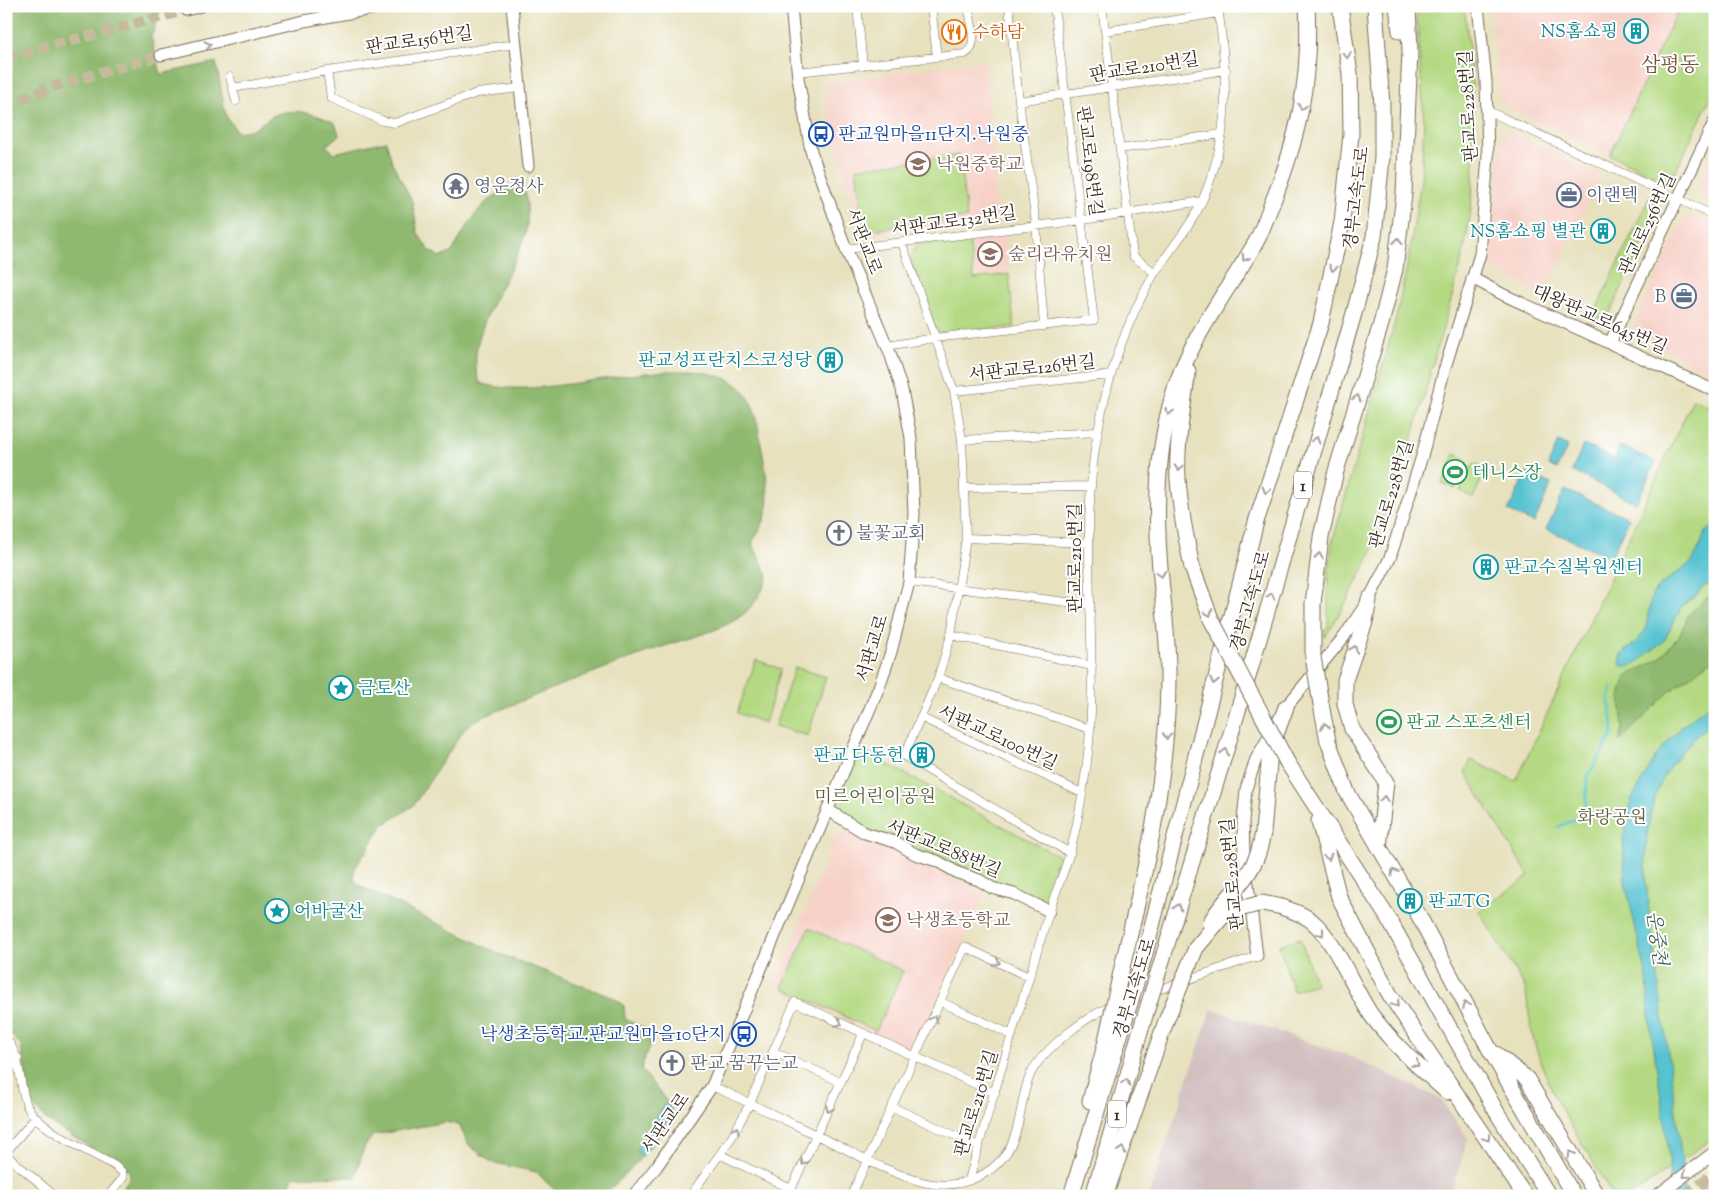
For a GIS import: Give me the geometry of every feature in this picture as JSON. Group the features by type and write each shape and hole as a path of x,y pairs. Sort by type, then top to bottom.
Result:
{"highway":[{"path":"1066,1196 1111,1043 1123,963 1143,883 1160,793 1167,730 1168,674 1158,536 1157,490 1162,442 1173,394 1191,350 1227,286 1257,241 1292,148 1306,84 1307,6"},
{"name":"경부고속도로","path":"1071,1196 1111,1043 1144,956 1256,522 1321,323 1342,222 1350,134 1350,84 1340,6"},
{"name":"경부고속도로","path":"1093,1196 1140,1032 1243,694 1355,310 1374,236 1382,158 1382,114 1375,6"},
{"path":"1397,6 1407,130"},
{"path":"1408,6 1410,51 1404,194 1395,269 1381,324 1336,471 1321,537 1313,604 1313,657 1328,741 1346,792 1418,914 1489,1048 1574,1196"},
{"path":"1191,350 1180,431 1178,478 1182,524 1192,567 1211,619 1286,762 1388,918 1496,1111 1549,1196"},
{"path":"1369,600 1365,622 1344,680 1345,704 1352,728 1386,782 1379,847"},
{"path":"1105,1196 1166,1022 1196,948 1221,905 1249,871 1257,856 1262,833 1270,751 1286,707"},
{"path":"1316,810 1339,897 1390,995 1525,1196"},
{"path":"1196,948 1221,918 1232,911 1262,903 1282,907 1300,914 1313,922 1335,952 1372,1015 1408,1057 1472,1115"},
{"path":"1489,1048 1527,1079 1597,1196"},
{"path":"1508,1170 1519,1196"},
{"path":"1587,1182 1604,1196"}],"main road":[{"path":"1657,1196 1715,1152"},
{"path":"1708,1196 1715,1191"}],"street":[{"path":"186,10 201,6"},
{"path":"161,55 304,21 387,6"},
{"path":"512,6 528,166"},
{"name":"서판교로","path":"633,1196 657,1166 712,1086 805,860 828,810 891,652 908,582 914,522 911,438 903,395 887,346 846,249 811,151 798,72 791,6"},
{"path":"857,6 863,66"},
{"path":"931,6 937,57"},
{"path":"798,72 965,54 971,50 973,43 968,6"},
{"path":"1009,6 1019,101 1066,94"},
{"name":"판교로198번길","path":"1044,326 1094,320 1083,220 1054,6"},
{"name":"판교로198번길","path":"1102,6 1130,213"},
{"name":"판교로228번길","path":"1257,956 1244,853 1243,821 1246,789 1263,743 1286,707 1344,637 1369,600 1390,558 1422,456 1483,237 1488,157 1478,6"},
{"name":"판교로210번길","path":"969,1180 1049,911 1070,853 1082,794 1090,730 1092,666 1087,519 1097,432 1110,375 1125,334 1155,273 1202,201 1222,134 1227,102 1226,70 1218,10 1106,31"},
{"name":"판교로156번길","path":"233,88 328,71 516,44"},
{"name":"판교로210번길","path":"1066,94 1226,70"},
{"path":"328,71 331,98 389,122 403,122 478,94 520,88"},
{"path":"230,77 236,101"},
{"name":"서판교로132번길","path":"1019,101 1036,224"},
{"path":"1486,110 1715,216"},
{"name":"판교로256번길","path":"1610,343 1715,120"},
{"path":"1120,149 1222,134"},
{"name":"서판교로132번길","path":"846,249 1036,224 1083,220 1202,201"},
{"path":"1130,213 1133,256 1155,273"},
{"path":"887,346 934,338 1044,326 1036,224"},
{"name":"서판교로126번길","path":"902,243 954,391 1110,375"},
{"name":"대왕판교로645번길","path":"1472,278 1715,391"},
{"path":"938,678 951,636 966,538 962,440 954,391"},
{"path":"962,440 1097,432"},
{"path":"965,488 1091,486"},
{"path":"966,538 1088,543"},
{"path":"908,582 1090,604"},
{"path":"951,636 1092,666"},
{"name":"서판교로100번길","path":"1082,794 922,718 938,678 1090,730"},
{"path":"922,718 904,756 1070,853"},
{"name":"서판교로88번길","path":"828,810 865,833 895,842 915,854 937,861 958,873 980,880 992,888 1014,894 1049,911"},
{"path":"851,1196 965,947 1029,977"},
{"path":"712,1086 890,1171 933,1184 954,1184 990,1171 1006,1154 1017,1130 1025,1088 1032,1072 1059,1040 1105,1008 1257,956"},
{"path":"690,1196 721,1155 750,1103 795,1002 995,1093"},
{"name":"판교로210번길","path":"941,1002 1012,1034"},
{"path":"721,1155 790,1192 863,1034"},
{"path":"6,1038 18,1058 26,1105 35,1118 122,1172 123,1178 108,1196"},
{"path":"774,1052 841,1082"},
{"path":"6,1072 18,1058"},
{"path":"892,1107 978,1146"},
{"path":"35,1118 6,1153 55,1196"}],"shaded area":[{"path":"1491,6 1680,6 1610,155 1505,107 1499,98"},
{"name":"낙원중학교","path":"985,60 998,221 863,235 826,108 828,83"},
{"path":"1509,131 1601,174 1545,294 1494,270 1491,263 1500,136"},
{"path":"1715,151 1715,204 1701,198 1698,188"},
{"path":"1693,216 1715,226 1715,376 1689,364 1676,354 1638,337 1634,324 1683,219"},
{"name":"숲리라유치원","path":"1004,233 1009,272 975,276 971,237"},
{"name":"낙생초등학교","path":"837,832 848,832 986,894 915,1045 907,1049 775,986"},
{"path":"1211,1009 1349,1056 1441,1099 1468,1139 1450,1196 1149,1196"}],"green space":[{"path":"6,6 163,6 151,37 161,74 216,62 226,116 237,132 254,128 284,112 293,111 319,116 335,123 339,135 326,146 334,153 386,141 392,162 412,201 418,234 429,250 440,257 451,253 472,220 489,200 499,193 511,189 525,188 528,214 526,230 512,266 483,326 477,346 476,365 480,383 509,388 542,387 654,372 689,371 718,376 741,388 750,400 759,429 768,494 766,514 762,526 752,543 768,576 764,588 754,603 741,616 722,627 610,666 476,720 465,728 413,806 383,825 354,870 354,880 362,887 502,955 612,997 624,1005 625,1019 654,1033 641,1069 672,1108 668,1119 653,1143 603,1196 561,1196 536,1172 491,1162 469,1145 459,1125 446,1122 373,1135 364,1148 355,1177 294,1176 282,1196 116,1196 129,1179 130,1171 47,1121 30,1102 21,1045 6,1030"},
{"path":"1416,6 1464,6 1473,93 1474,123 1473,183 1466,240 1418,419 1398,484 1359,577 1325,637 1324,630 1328,627 1328,572 1333,540 1396,318 1408,262 1421,180 1424,121"},
{"path":"1680,6 1715,6 1715,88 1673,177 1663,180 1610,155"},
{"path":"959,155 967,218 864,231 856,168"},
{"path":"1650,196 1655,198 1659,208 1610,313 1597,318 1593,316"},
{"path":"969,238 974,279 1009,274 1014,327 946,333 936,331 910,257 917,245"},
{"name":"화랑공원","path":"1693,399 1715,409 1715,1137 1630,1196 1613,1196 1556,1100 1540,1061 1532,1034 1525,987 1479,911 1529,876 1465,772 1471,760 1516,781"},
{"name":"테니스장","path":"1455,454 1468,461 1455,489 1442,483"},
{"name":"테니스장","path":"1474,463 1487,469 1473,498 1460,491"},
{"path":"1715,591 1715,658 1669,692 1619,742 1623,728 1620,697 1625,677 1659,659 1679,636 1689,614"},
{"path":"756,660 781,669 765,723 737,713"},
{"path":"795,667 826,677 808,736 775,726"},
{"name":"미르어린이공원","path":"857,748 1062,858 1049,898 1040,904 840,817 834,805"},
{"path":"809,928 903,971 876,1031 782,988"},
{"path":"1300,938 1316,984 1293,991 1279,945"}],"water":[{"path":"1558,442 1568,446 1557,469 1548,465"},
{"path":"1583,445 1615,459 1620,446 1656,462 1636,503 1572,471"},
{"path":"1526,473 1551,484 1534,523 1508,511"},
{"path":"1565,490 1629,518 1611,557 1546,529"},
{"path":"1715,525 1715,581 1703,587 1696,596 1682,606 1664,641 1638,662 1628,667 1620,665 1622,653 1634,644 1645,631 1652,595 1658,587 1693,561 1706,532"},
{"path":"1715,700 1715,720 1686,746 1671,766 1658,789 1649,823 1646,846 1647,893 1676,1112 1684,1188 1684,1196 1670,1196 1669,1153 1649,1015 1647,978 1625,882 1623,840 1631,800 1656,756 1682,726"},
{"path":"665,1104 672,1108 670,1116 643,1155 637,1153 639,1144"}],"waterway":[{"path":"1558,827 1580,817 1586,810 1587,778 1612,735 1613,724 1609,701 1612,688"}],"tunnel":[{"path":"6,58 186,10"},
{"path":"6,106 52,87 161,55"},
{"path":"1685,1196 1715,1173"}],"place":[{"name":"NS홈쇼핑","path":"1636,31"},
{"name":"수하담","path":"954,32"},
{"name":"판교원마을11단지.낙원중","path":"821,134"},
{"name":"낙원중학교","path":"918,164"},
{"name":"영운정사","path":"456,186"},
{"name":"이랜텍","path":"1569,195"},
{"name":"NS홈쇼핑 별관","path":"1603,231"},
{"name":"숲리라유치원","path":"990,254"},
{"name":"B","path":"1684,296"},
{"name":"판교성프란치스코성당","path":"830,360"},
{"name":"테니스장","path":"1455,472"},
{"name":"불꽃교회","path":"839,533"},
{"name":"판교수질복원센터","path":"1486,567"},
{"name":"금토산","path":"341,688"},
{"name":"판교 스포츠센터","path":"1389,722"},
{"name":"판교 다동헌","path":"922,755"},
{"name":"판교TG","path":"1410,901"},
{"name":"어바굴산","path":"277,911"},
{"name":"낙생초등학교","path":"888,920"},
{"name":"낙생초등학교.판교원마을10단지","path":"744,1034"},
{"name":"판교 꿈꾸는교","path":"672,1063"}],"district":[{"name":"삼평동","path":"1670,64"}],"water label":[{"name":"운중천","path":"1658,938"}]}
